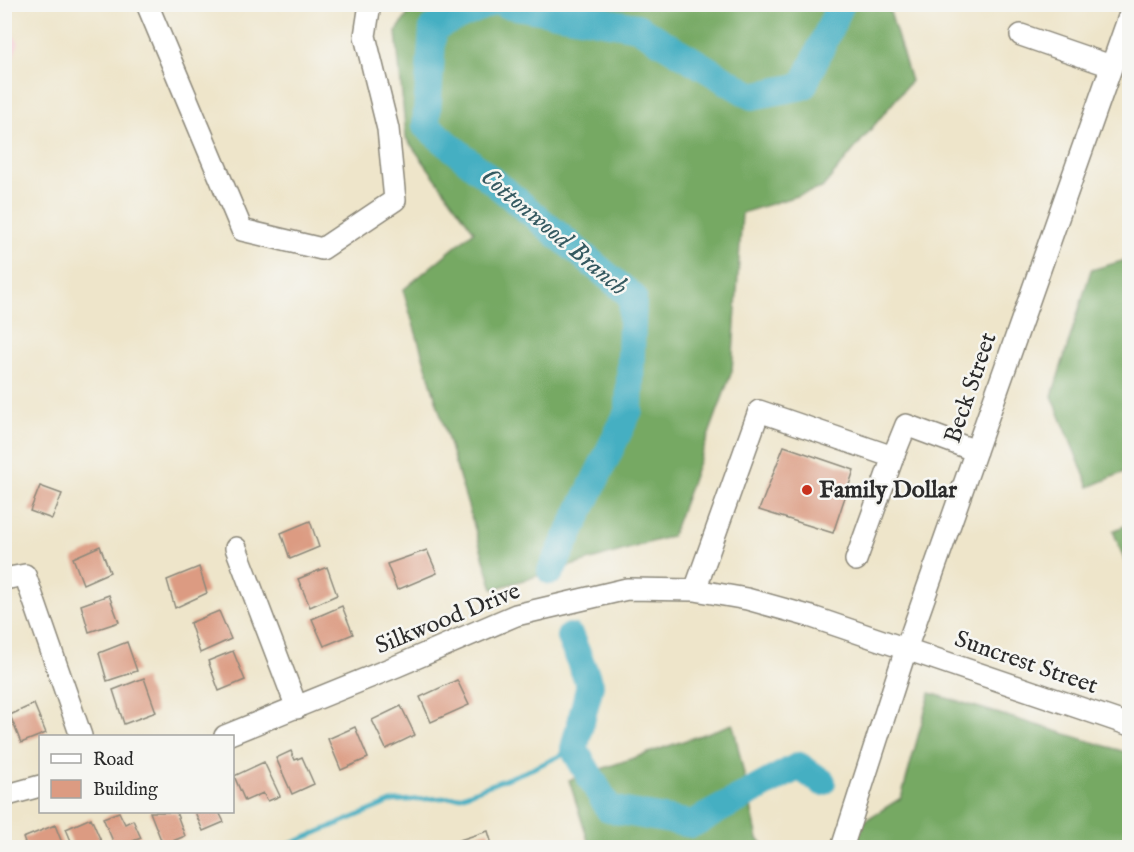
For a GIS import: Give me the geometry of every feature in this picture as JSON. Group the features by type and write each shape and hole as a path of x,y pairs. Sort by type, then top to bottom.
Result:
{"street":[{"path":"147,4 242,230 321,249 395,201 388,129 365,36 370,4"},
{"name":"Beck Street","path":"842,848 906,650 1130,14"},
{"path":"1021,35 1111,66"},
{"path":"695,590 759,411 893,457"},
{"path":"856,560 906,425 976,451"},
{"path":"236,548 297,708"},
{"path":"4,579 25,575 81,735"},
{"name":"Silkwood Drive","path":"228,735 516,615 627,589 695,590 747,599 791,611 906,650"},
{"name":"Suncrest Street","path":"906,650 1130,725"},
{"path":"4,796 39,786"}],"shaded area":[{"path":"5,25 19,42 5,81"}],"green space":[{"path":"414,5 888,5 911,81 822,188 742,213 732,371 672,536 493,589 403,290 474,231 406,138 396,32"},
{"path":"1129,259 1129,470 1089,487 1052,396 1091,270"},
{"path":"1129,524 1129,571 1113,531"},
{"path":"930,693 1129,753 1129,847 821,848 901,798"},
{"path":"733,724 758,839 767,847 590,847 569,780"}],"building":[{"name":"Family Dollar","path":"784,446 854,470 833,533 759,510"},
{"path":"40,486 62,494 52,519 30,511"},
{"path":"310,521 319,547 290,559 281,533"},
{"path":"100,546 110,572 83,584 73,558"},
{"path":"427,550 437,573 397,590 387,564"},
{"path":"199,567 207,593 175,608 167,580"},
{"path":"327,567 337,595 310,607 298,579"},
{"path":"109,595 119,622 89,632 81,605"},
{"path":"342,606 353,634 324,646 312,619"},
{"path":"219,611 231,639 200,653 190,623"},
{"path":"127,642 137,671 107,681 99,653"},
{"path":"233,651 245,680 219,691 208,661"},
{"path":"144,678 156,712 124,724 113,690"},
{"path":"457,680 469,705 431,722 420,697"},
{"path":"34,704 46,733 21,743 10,715"},
{"path":"401,706 415,735 386,749 372,720"},
{"path":"355,727 368,758 341,770 328,739"},
{"path":"291,751 295,760 302,757 314,784 292,794 276,758"},
{"path":"264,762 280,796 268,801 263,793 245,801 234,776"},
{"path":"120,813 125,824 133,820 141,838 133,841 136,848 116,848 103,818"},
{"path":"150,813 176,813 185,836 163,845"},
{"path":"195,813 220,813 224,822 203,831"},
{"path":"91,818 104,848 74,848 66,829"},
{"path":"55,825 64,848 27,848 23,838"},
{"path":"488,831 493,848 451,848 450,843"}],"waterway":[{"name":"Cottonwood Branch","path":"487,4 433,28 426,126 633,297 629,410 551,571"},
{"name":"Cottonwood Branch","path":"504,4 637,27 752,96 803,86 841,4"},
{"name":"Cottonwood Branch","path":"570,637 590,685 574,749 609,809 692,824 799,766 822,782"},
{"path":"280,848 393,801 459,797 532,769 574,749"}],"place":[{"name":"Family Dollar","path":"807,490"}]}
